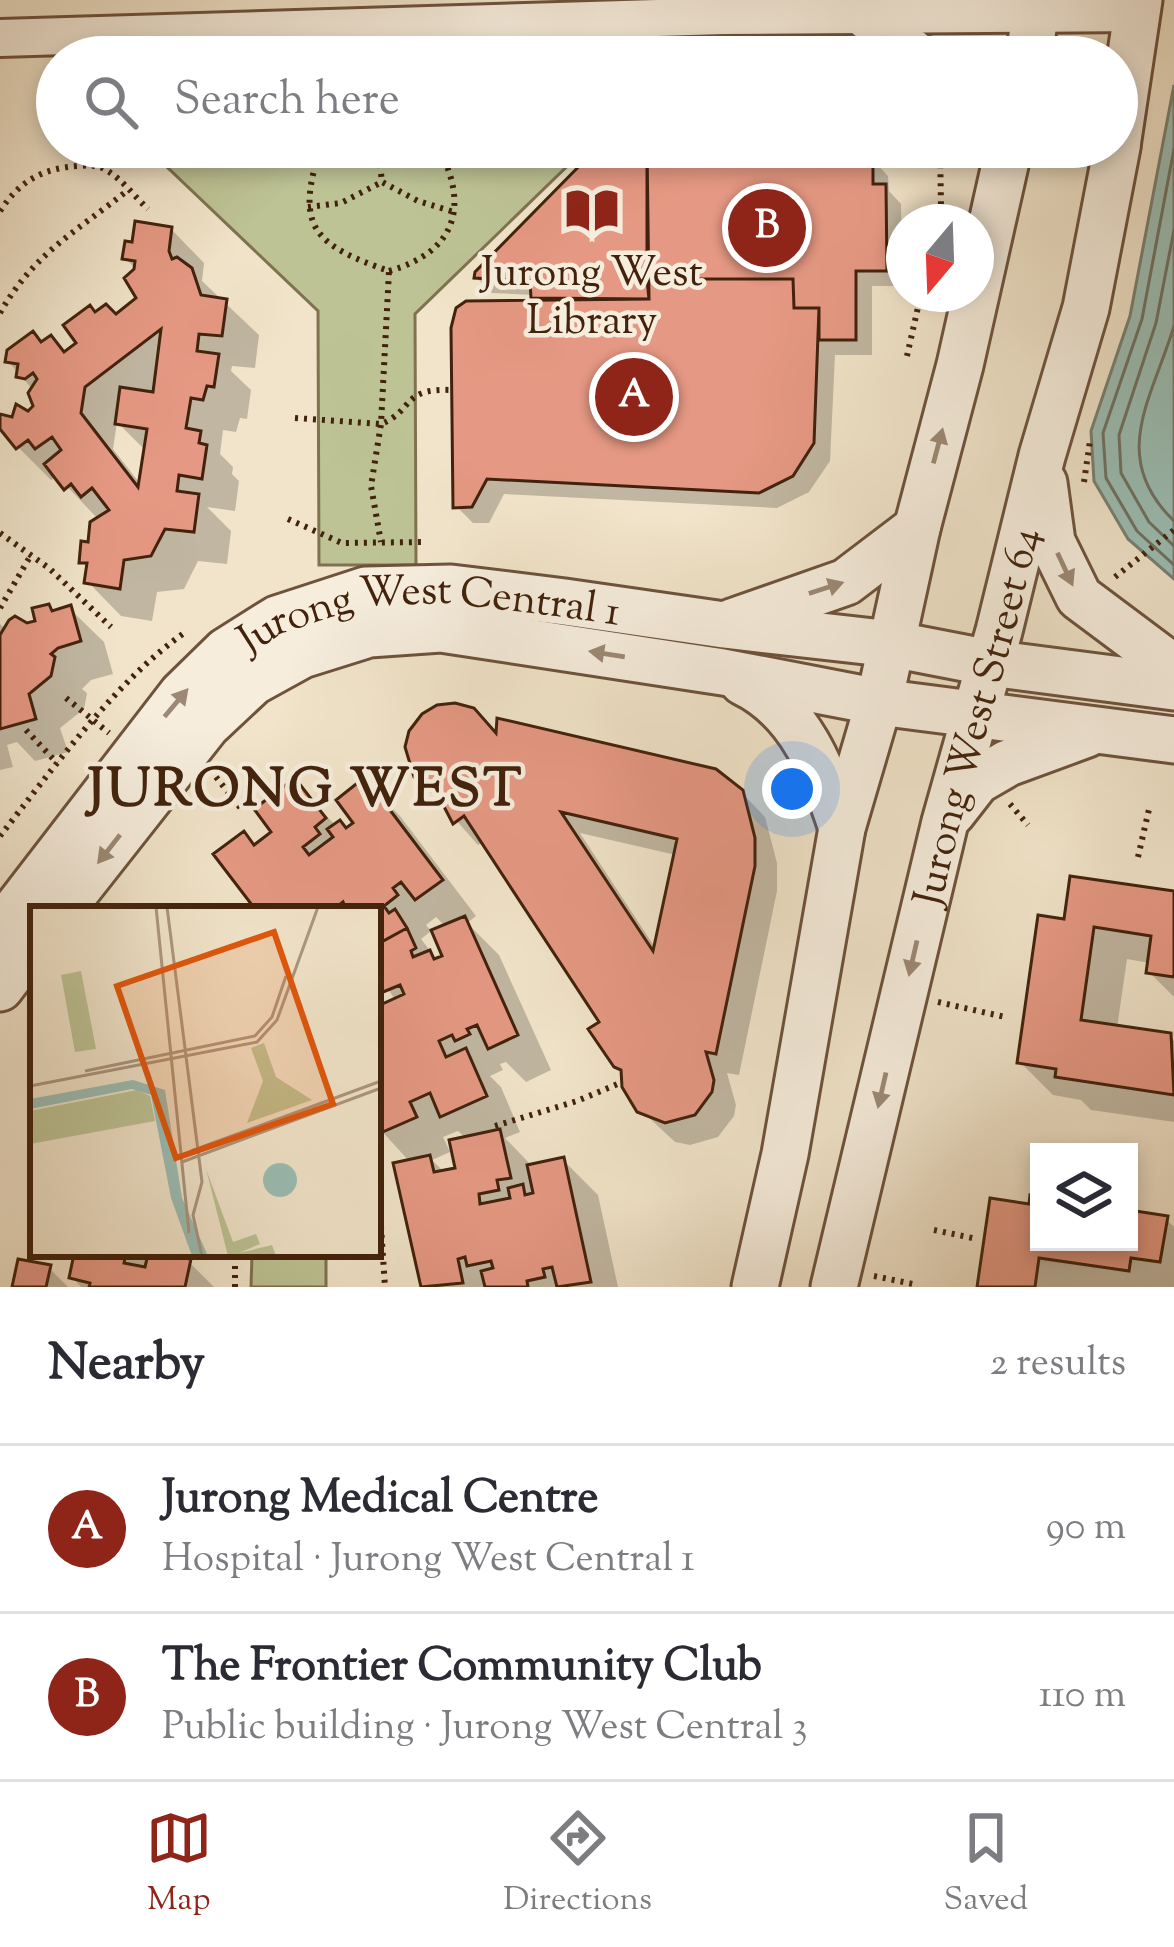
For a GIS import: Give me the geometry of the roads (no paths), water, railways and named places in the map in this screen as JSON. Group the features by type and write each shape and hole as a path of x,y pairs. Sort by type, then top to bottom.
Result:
{"street":[{"path":"66,36 722,16 868,16 1034,24 1138,6"},
{"name":"Jurong West Street 64","path":"1134,36 1138,6"},
{"path":"868,16 892,36"},
{"path":"0,38 36,37"},
{"path":"978,168 982,204"},
{"path":"994,214 1004,168"},
{"name":"Jurong West Street 64","path":"844,1279 945,821 1086,308 1113,168"},
{"path":"755,1287 784,1154 842,828 879,702 916,528 970,312"},
{"path":"1042,456 1052,542 1079,597 1174,668"},
{"path":"724,625 846,582 916,528"},
{"name":"Jurong West Central 1","path":"0,930 182,694 226,651 277,620 366,590 452,588 892,644 990,663 1174,688"},
{"name":"Jurong West Central 1","path":"64,906 207,725 254,682 302,655 369,634 441,629 723,672 879,702 1174,740"},
{"path":"723,672 771,696 804,738 842,828"},
{"path":"945,821 977,781 1008,763 1076,735 1114,732"},
{"path":"0,988 30,949"}],"water":[{"path":"1174,85 1174,579 1128,539 1094,481 1091,431 1130,316"}],"place":[{"name":"Jurong West Library","path":"592,210"},
{"name":"The Frontier Community Club","path":"767,228"},
{"name":"Jurong Medical Centre","path":"634,397"}],"district":[{"name":"JURONG WEST","path":"306,786"}]}
